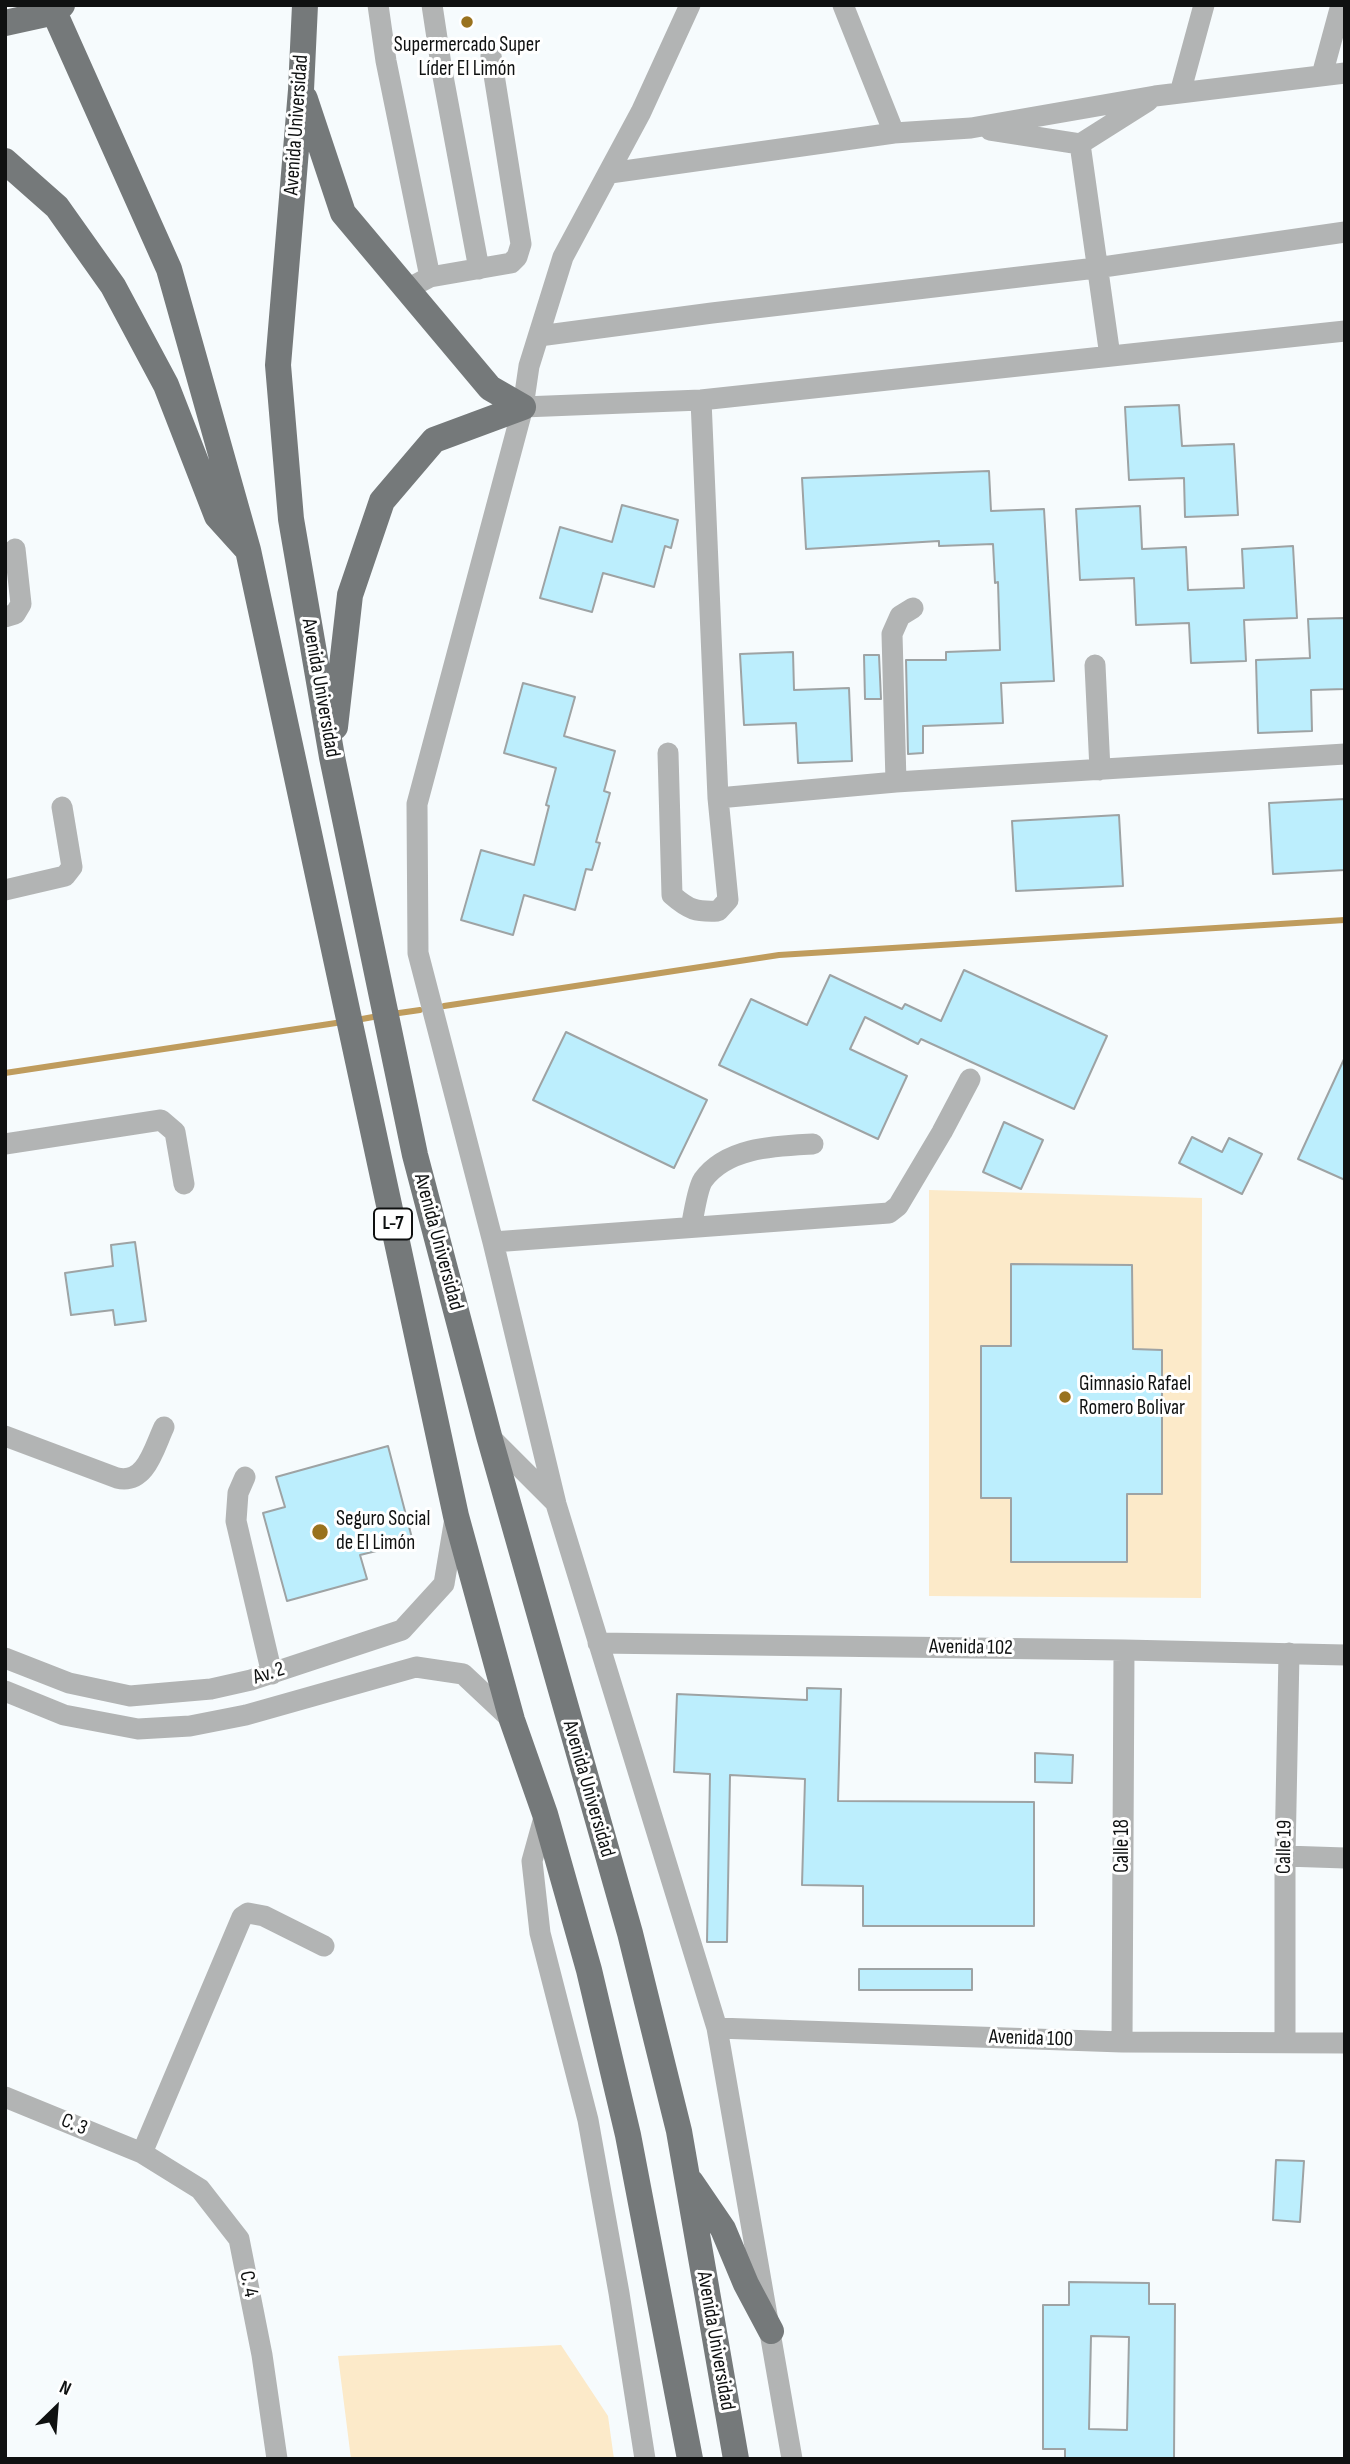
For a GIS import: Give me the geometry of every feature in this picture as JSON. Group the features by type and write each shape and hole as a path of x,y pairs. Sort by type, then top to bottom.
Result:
{"main road":[{"name":"Avenida Universidad","path":"305,5 301,90 278,365 291,519 332,757 415,1155 489,1436 630,1933 679,2131 736,2459"},
{"name":"Avenida Universidad","path":"56,8 169,269 248,550 456,1516 512,1720 545,1814 589,1970 628,2135 690,2459"},
{"path":"5,23 56,8"},
{"path":"301,90 343,213 490,388 523,407"},
{"path":"5,161 57,207 113,286 166,385 217,516 248,550"},
{"path":"332,757 351,595 382,501 434,440 523,407"},
{"path":"687,2175 723,2229 746,2284 771,2331"}],"street":[{"path":"378,5 386,61 430,277"},
{"path":"432,5 479,269"},
{"path":"691,5 610,173 563,257 529,366 523,407 417,804 418,953 493,1242 556,1504 718,2028 792,2459"},
{"path":"843,5 894,133"},
{"path":"1180,93 1204,5"},
{"path":"1322,75 1341,5"},
{"path":"407,289 430,277 511,263 517,257 521,244 491,57"},
{"path":"610,173 894,133 971,128 1155,96 1345,73"},
{"path":"971,128 1080,144 1155,96"},
{"path":"1080,144 1110,356"},
{"path":"539,336 1097,268 1345,232"},
{"path":"523,407 701,400 1345,331"},
{"path":"668,753 672,895 685,907 699,912 718,911 728,900 718,797 701,400"},
{"path":"5,617 15,614 21,604 15,549"},
{"path":"896,782 892,634 900,616 913,608"},
{"path":"1095,665 1100,770"},
{"path":"718,797 896,782 1345,754"},
{"path":"5,890 65,876 72,867 62,807"},
{"path":"493,1242 889,1213 898,1206 970,1079"},
{"path":"5,1144 161,1120 175,1132 184,1184"},
{"path":"691,1227 703,1181 727,1159 772,1146 813,1144"},
{"path":"5,1436 117,1478 128,1479 143,1471 164,1427"},
{"path":"489,1436 556,1504"},
{"path":"245,1477 238,1493 236,1521 272,1674"},
{"name":"Av. 2","path":"5,1658 69,1683 130,1696 211,1689 272,1674 402,1630 444,1584 456,1516"},
{"name":"Avenida 102","path":"598,1643 1345,1655"},
{"name":"Calle 18","path":"1122,2042 1124,1650"},
{"name":"Calle 19","path":"1284,2042 1289,1653"},
{"name":"Av. 2","path":"5,1691 64,1715 138,1730 190,1726 246,1715 416,1667 463,1674 512,1720"},
{"path":"545,1814 532,1861 540,1933 588,2120 645,2459"},
{"path":"1285,1856 1345,1858"},
{"path":"142,2153 242,1917 248,1913 264,1916 324,1946"},
{"name":"Avenida 100","path":"718,2028 1122,2042 1345,2043"},
{"name":"C. 3","path":"5,2097 142,2153"},
{"name":"C. 4","path":"142,2153 200,2189 239,2239 262,2355 277,2459"}],"shaded area":[{"name":"Gimnasio Rafael Romero Bolivar","path":"929,1190 1202,1198 1201,1598 929,1596"},
{"path":"561,2345 608,2416 614,2459 351,2459 338,2356"}],"building":[{"path":"1179,405 1182,446 1234,444 1238,515 1185,517 1184,478 1129,480 1125,407"},
{"path":"989,471 991,511 1044,509 1054,681 1001,683 1003,723 923,726 923,753 908,754 906,660 946,660 946,652 1000,650 998,582 995,583 993,544 939,546 939,541 806,549 802,478"},
{"path":"622,505 678,520 671,548 665,546 654,587 603,573 592,612 540,598 560,527 612,542"},
{"path":"1140,506 1142,549 1186,547 1188,590 1244,588 1242,549 1293,546 1297,618 1244,620 1246,661 1191,663 1189,623 1136,625 1134,578 1080,580 1076,509"},
{"path":"1345,618 1345,689 1311,690 1312,731 1258,733 1256,660 1310,658 1308,619"},
{"path":"793,652 794,690 849,688 852,761 798,763 796,723 744,725 740,654"},
{"path":"864,655 879,655 881,699 865,699"},
{"path":"523,683 575,697 564,736 615,751 604,791 610,793 596,842 600,843 592,870 586,869 575,910 524,895 513,935 461,920 481,850 534,865 556,768 504,753"},
{"path":"1345,799 1345,870 1273,874 1269,803"},
{"path":"1119,815 1123,886 1016,891 1012,821"},
{"path":"964,970 1107,1036 1074,1109 921,1039 918,1044 865,1017 850,1049 907,1076 878,1139 719,1065 751,999 807,1025 830,975 902,1009 905,1004 941,1021"},
{"path":"566,1032 707,1100 674,1168 533,1100"},
{"path":"1345,1057 1345,1180 1298,1159"},
{"path":"1004,1122 1043,1140 1021,1189 983,1172"},
{"path":"1192,1137 1222,1152 1229,1138 1262,1154 1242,1194 1179,1163"},
{"path":"135,1242 146,1321 115,1325 113,1310 71,1315 65,1273 113,1266 111,1245"},
{"path":"1011,1264 1132,1265 1133,1349 1162,1350 1162,1494 1127,1494 1127,1562 1011,1562 1011,1498 981,1498 981,1346 1011,1346"},
{"name":"Seguro Social de El Limón","path":"388,1446 413,1542 360,1555 367,1579 287,1601 263,1513 285,1507 276,1477"},
{"path":"807,1688 841,1689 838,1801 1034,1802 1034,1926 863,1926 863,1886 802,1885 805,1779 730,1775 727,1942 707,1942 710,1774 674,1772 677,1694 807,1700"},
{"path":"1035,1753 1073,1755 1072,1783 1035,1782"},
{"path":"859,1969 972,1969 972,1990 859,1990"},
{"path":"1276,2160 1304,2161 1300,2222 1273,2220"},
{"path":"1069,2282 1149,2283 1149,2304 1175,2304 1174,2458 1065,2459 1065,2449 1043,2449 1043,2305 1069,2305","holes":["1091,2336 1129,2337 1127,2430 1089,2429"]}],"waterway":[{"path":"444,1006 779,955 1345,920"},
{"path":"399,1013 420,1010"},
{"path":"362,1019 373,1017"},
{"path":"5,1073 336,1023"}],"place":[{"name":"Supermercado Super Líder El Limón","path":"467,22"},
{"name":"Gimnasio Rafael Romero Bolivar","path":"1065,1397"},
{"name":"Seguro Social de El Limón","path":"320,1532"}]}
